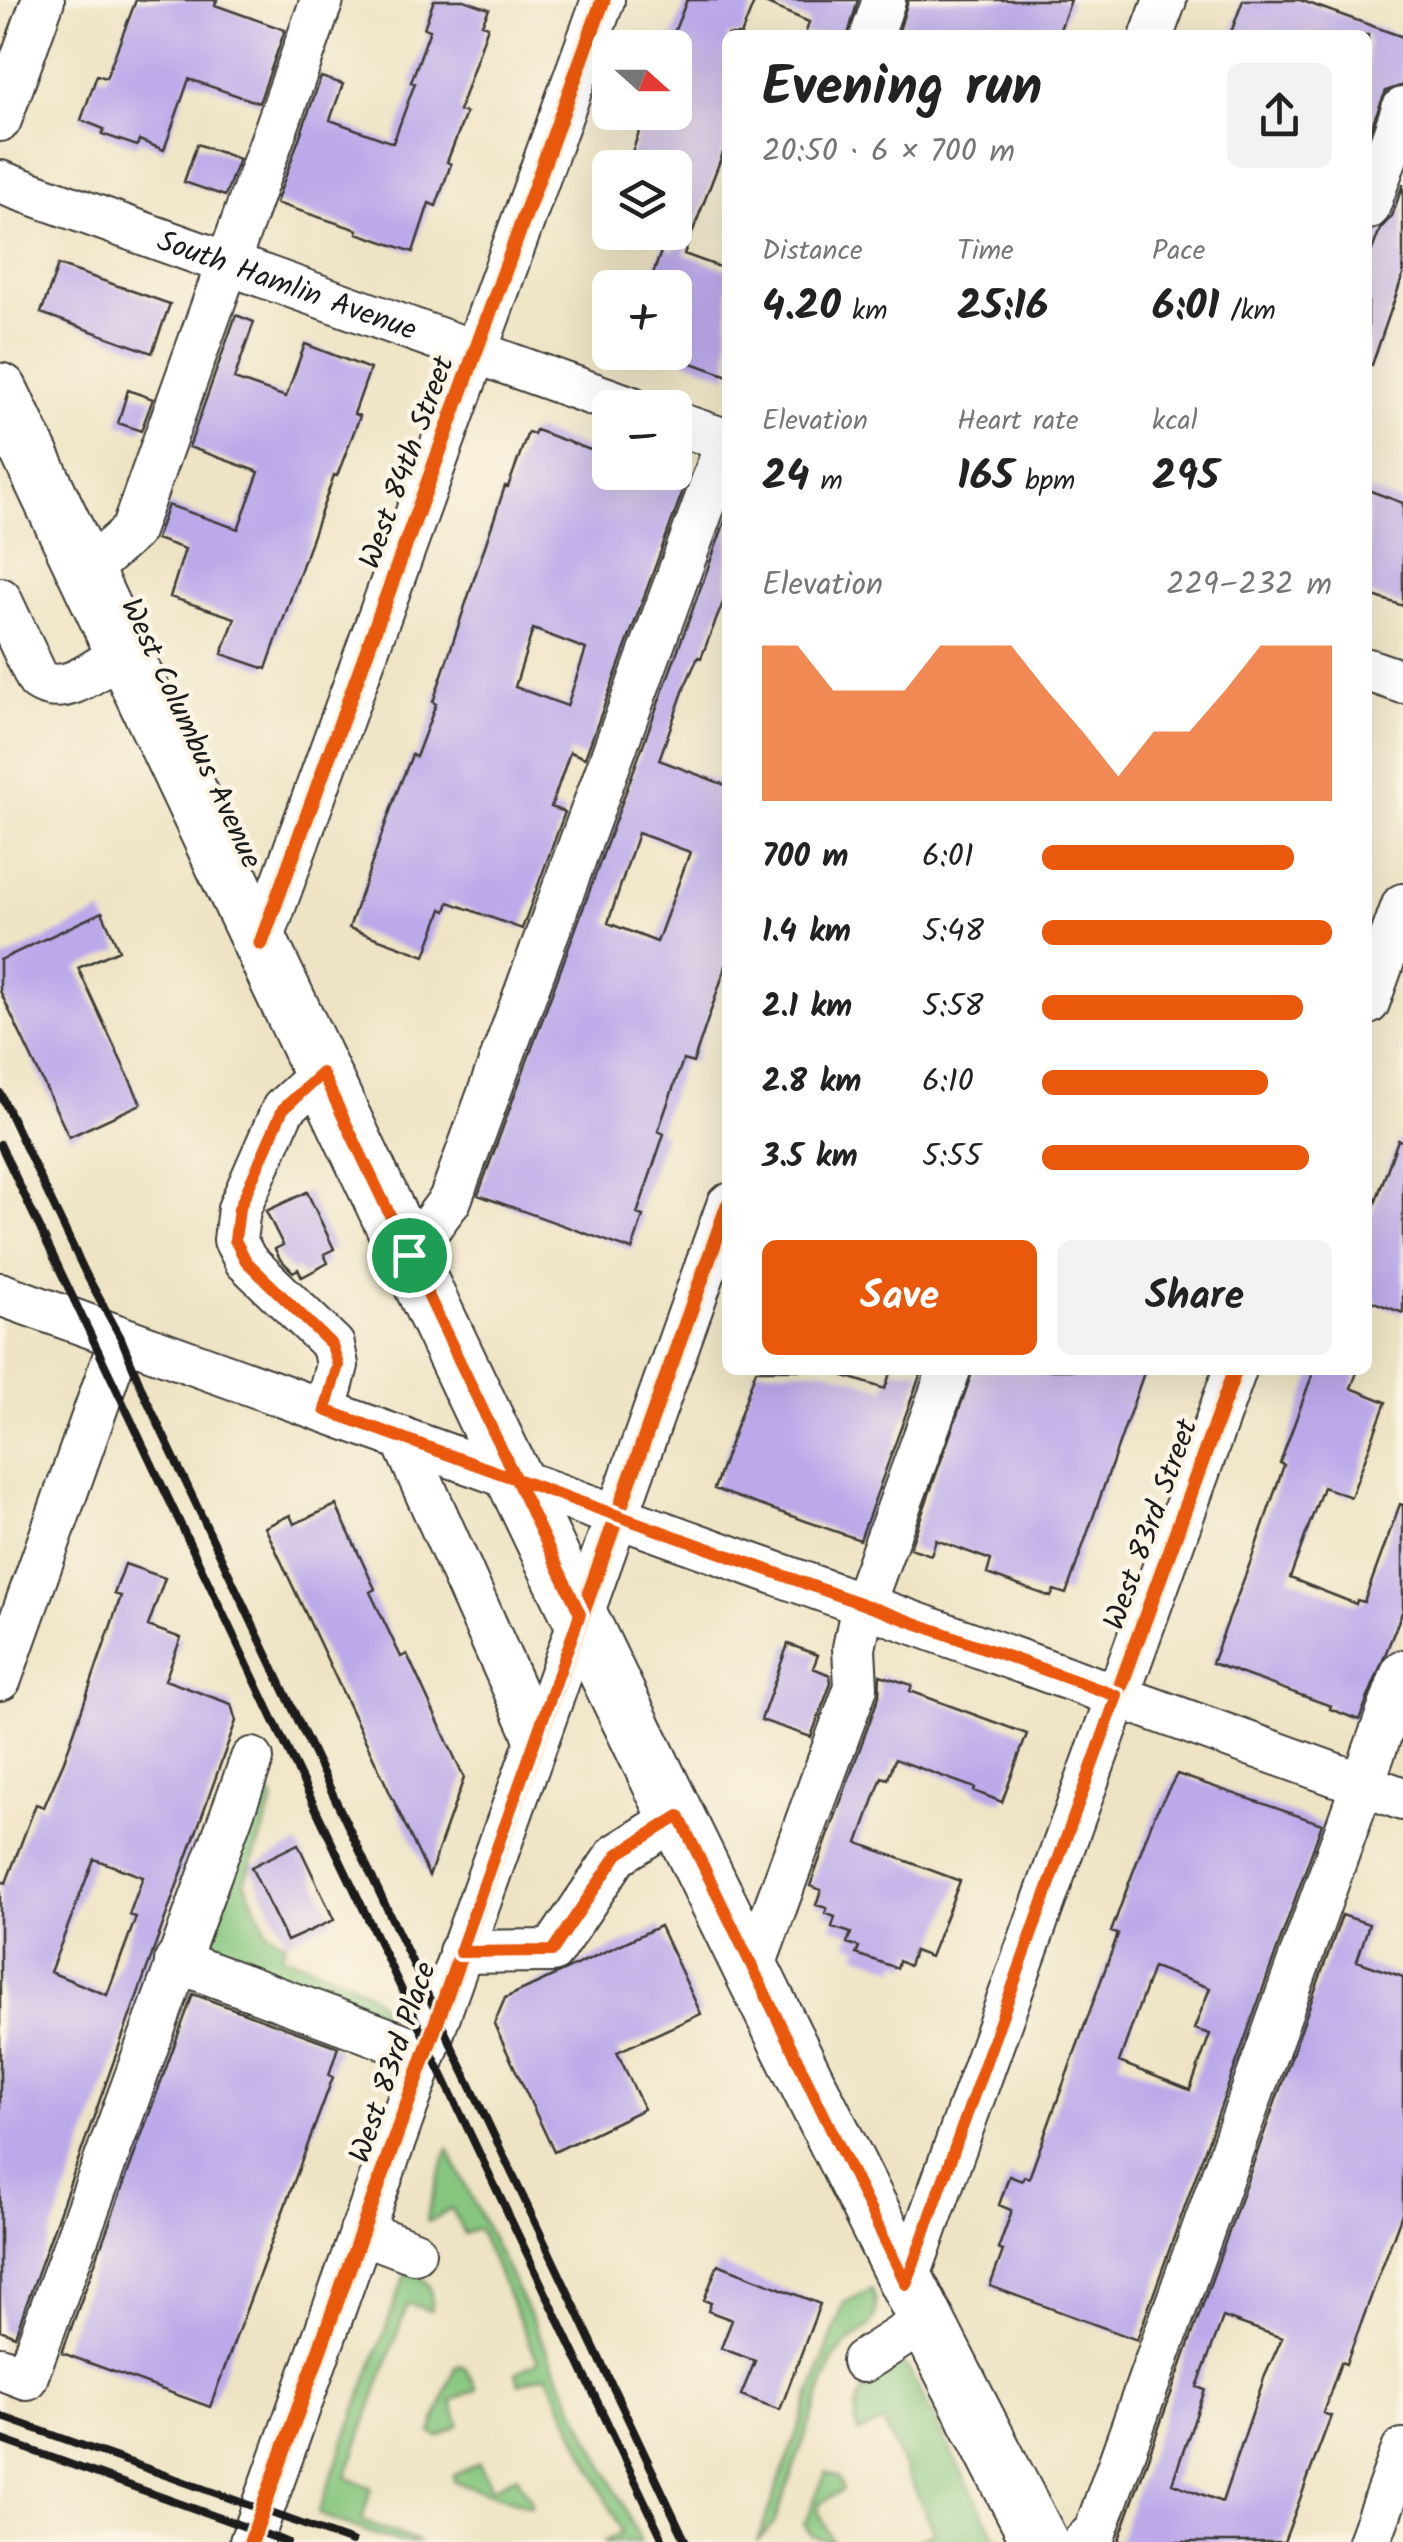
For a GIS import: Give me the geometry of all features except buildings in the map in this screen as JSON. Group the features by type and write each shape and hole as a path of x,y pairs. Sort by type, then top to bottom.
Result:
{"main road":[{"name":"West Columbus Avenue","path":"0,391 514,1478 916,2302 1040,2542"}],"street":[{"path":"0,120 43,0"},
{"path":"86,572 132,531 322,0"},
{"name":"West 84th Street","path":"261,943 603,0"},
{"path":"874,30 884,0"},
{"path":"1154,30 1165,0"},
{"path":"1372,197 1403,109"},
{"name":"South Hamlin Avenue","path":"0,182 592,394"},
{"path":"692,429 722,438"},
{"path":"409,1255 450,1200 722,454"},
{"path":"0,599 38,680 46,686 68,685 124,652"},
{"path":"1372,671 1403,682"},
{"path":"1372,992 1403,905"},
{"path":"322,1073 283,1109 239,1209 235,1240 246,1261 332,1345 338,1365 325,1410"},
{"name":"West 83rd Place","path":"251,2542 722,1220"},
{"path":"0,1294 1403,1799"},
{"path":"0,1679 121,1338"},
{"path":"753,1968 856,1687 854,1648 864,1604 947,1375"},
{"name":"West 83rd Street","path":"916,2302 1117,1696 1233,1375"},
{"path":"402,1438 536,1738"},
{"path":"1084,2542 1095,2532 1403,1671"},
{"path":"0,2368 26,2378 252,1758"},
{"path":"460,1952 552,1951 618,1854 679,1816"},
{"path":"176,1961 425,2053"},
{"path":"361,2232 414,2252"},
{"path":"863,2361 916,2302"},
{"path":"1369,2542 1403,2450"}],"green space":[{"path":"260,1778 274,1801 245,1882 268,1933 286,1942 282,1956 357,1986 381,2005 387,2017 199,1946"},
{"path":"448,2149 641,2542 603,2542 622,2532 547,2374 519,2384 516,2373 538,2361 478,2229 464,2234 452,2209 428,2222 426,2218"},
{"path":"407,2270 428,2285 431,2311 408,2303 346,2477 371,2488 362,2521 420,2542 397,2542 318,2514"},
{"path":"872,2289 876,2303 872,2322 832,2361 774,2523 757,2542 844,2303"},
{"path":"899,2363 907,2367 998,2542 914,2542 934,2531 883,2422 858,2433 856,2421 859,2399 870,2381"},
{"path":"460,2365 477,2389 451,2401 460,2425 438,2437 431,2433 455,2367"},
{"path":"479,2463 492,2488 517,2476 531,2507 454,2481 453,2476"},
{"path":"826,2472 838,2477 843,2490 820,2503 818,2510 833,2542 812,2536 804,2525"}],"railway":[{"path":"0,1093 86,1274 121,1338 686,2542"},
{"path":"0,1144 664,2542"},
{"path":"0,2416 352,2542"},
{"path":"0,2439 287,2542"}],"cycle path":[{"path":"261,943 603,0"},
{"path":"251,2542 722,1222"},
{"path":"615,1514 1117,1696 1233,1375"}],"route":[{"path":"409,1255 322,1073 283,1109 239,1209 235,1240 246,1261 332,1345 338,1365 325,1410 514,1478 662,1531 1117,1696 906,2284 679,1816 618,1854 552,1951 460,1952 580,1614 514,1478 409,1255"}]}
